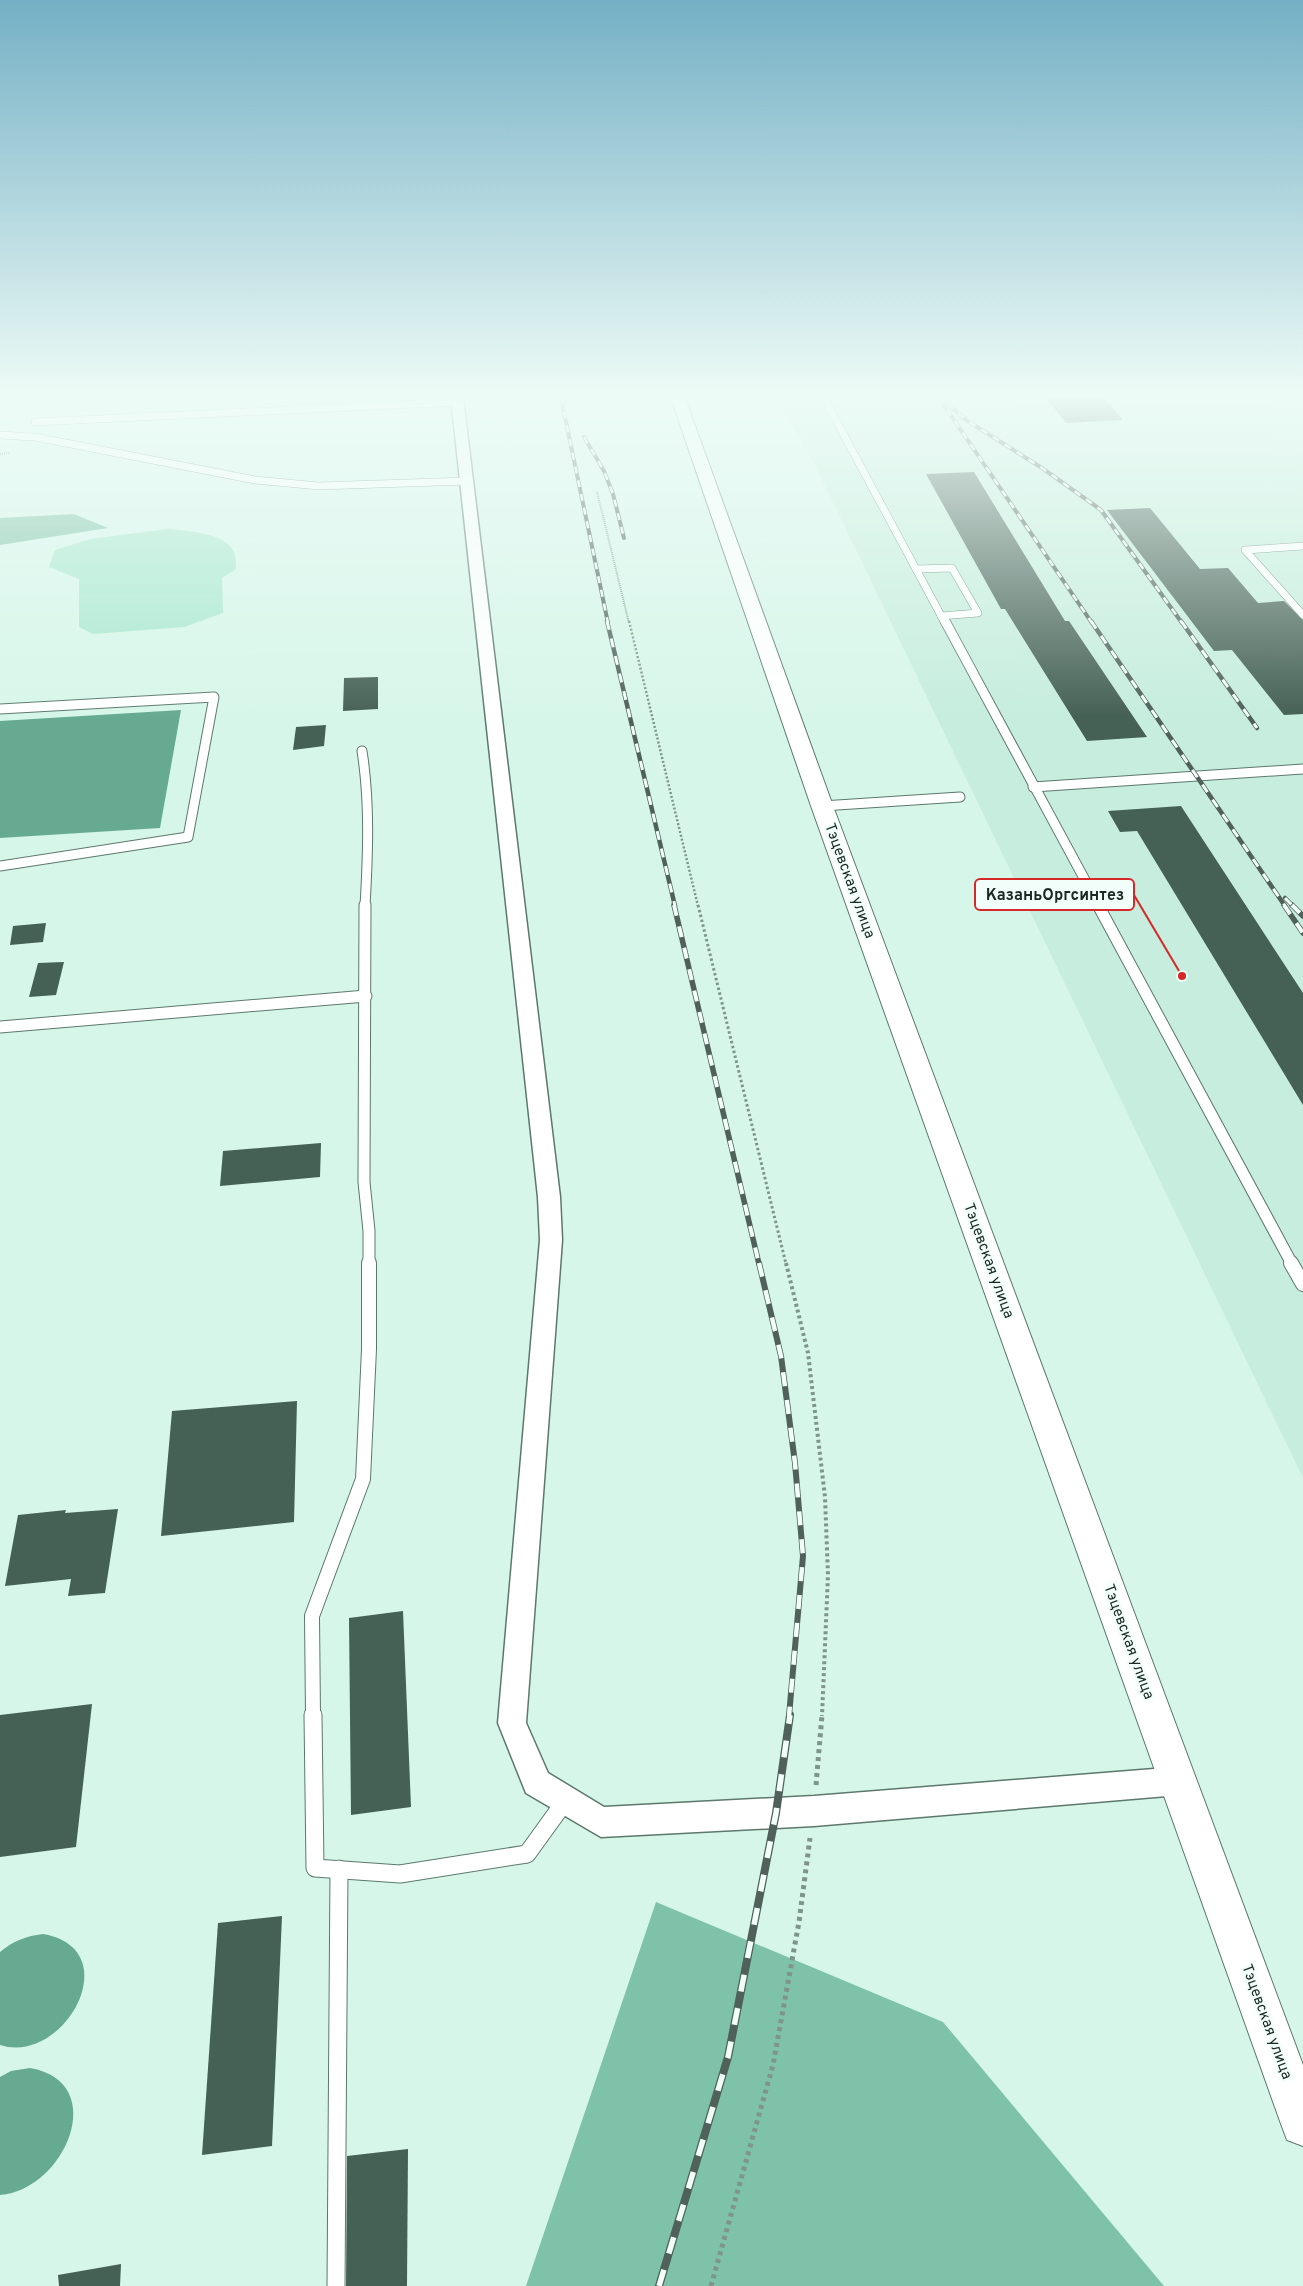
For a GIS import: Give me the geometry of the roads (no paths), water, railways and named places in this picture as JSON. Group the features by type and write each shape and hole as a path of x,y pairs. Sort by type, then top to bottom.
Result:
{"street":[{"path":"470,505 549,1197 550,1232 512,1722 537,1784 601,1822 814,1811 1179,1781"},
{"name":"Тэцевская улица","path":"716,505 822,806 1303,2124"}],"lane":[{"path":"881,505 1303,1284"},
{"path":"1303,546 1245,550 1303,615"},
{"path":"916,569 952,568 978,613 941,616"},
{"path":"0,709 214,697 188,837 0,866"},
{"path":"362,751 366,777 368,846 365,910 364,1182 369,1232 369,1349 363,1479 312,1616 315,1868 400,1874 527,1854 566,1800"},
{"path":"1034,787 1303,769"},
{"path":"822,806 960,797"},
{"path":"0,1027 366,996"},
{"path":"336,2286 338,1870"}],"railway":[{"path":"583,505 608,623"},
{"path":"616,505 624,538"},
{"path":"1012,505 1092,623"},
{"path":"1094,505 1101,510 1182,623"},
{"path":"607,621 675,906"},
{"path":"1091,621 1285,906"},
{"path":"1181,621 1257,728"},
{"path":"1285,898 1303,916"},
{"path":"674,905 759,1264"},
{"path":"1284,905 1303,933"},
{"path":"759,1263 781,1356 795,1463 803,1556 789,1716"},
{"path":"659,2286 728,2057 776,1813 790,1715"}],"place":[{"name":"КазаньОргсинтез","path":"1182,976"}]}
